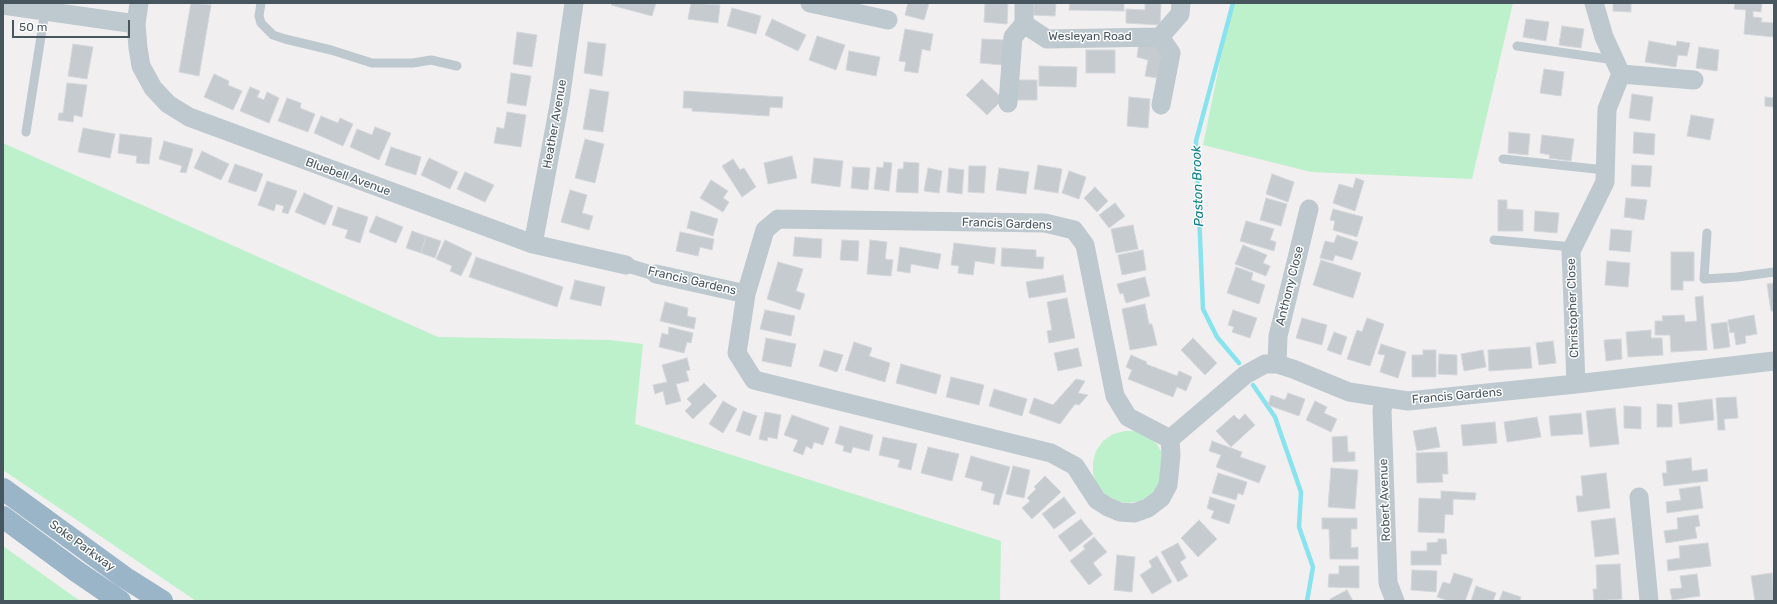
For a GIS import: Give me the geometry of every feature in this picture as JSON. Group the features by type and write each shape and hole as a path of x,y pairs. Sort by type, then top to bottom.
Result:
{"highway":[{"name":"Soke Parkway","path":"3,489 124,576 162,601"},
{"name":"Soke Parkway","path":"3,517 76,571 120,601"}],"street":[{"name":"Bluebell Avenue","path":"139,3 136,24 141,66 153,88 168,104 189,117 532,244 632,267"},
{"name":"Heather Avenue","path":"532,244 560,100 574,3"},
{"path":"810,3 888,20"},
{"path":"1008,103 1013,37 1024,24 1024,3"},
{"path":"1162,105 1171,53 1160,37 1180,14 1181,3"},
{"path":"1594,3 1604,37 1618,67 1694,80"},
{"path":"3,5 136,24"},
{"name":"Wesleyan Road","path":"1024,24 1047,39 1160,37"},
{"name":"Christopher Close","path":"1576,384 1571,251 1605,182 1607,110 1618,67"},
{"name":"Anthony Close","path":"1277,364 1278,336 1309,209"},
{"name":"Francis Gardens","path":"778,219 1045,223 1074,230 1085,245 1115,396 1128,417 1170,439 1171,460 1168,485 1161,498 1148,508 1134,513 1120,512 1097,500 1075,466 1051,453 754,380 737,353 746,294 765,230 778,219"},
{"name":"Francis Gardens","path":"632,267 656,274 746,294"},
{"name":"Francis Gardens","path":"1277,364 1349,392 1408,401 1576,384 1774,361"},
{"path":"1170,439 1244,375 1266,364 1277,364"},
{"name":"Robert Avenue","path":"1384,398 1382,412 1388,583 1395,601"},
{"path":"1639,497 1649,601"}],"lane":[{"path":"261,3 259,16 261,23 273,35 279,37 331,50 372,63 413,63 431,60 457,66"},
{"path":"26,132 45,11"},
{"path":"1517,46 1618,67"},
{"path":"1503,159 1605,170"},
{"path":"1707,233 1704,278 1737,277 1774,272"},
{"path":"1494,240 1573,247"}],"green space":[{"path":"1232,3 1513,3 1472,179 1311,172 1203,145"},
{"path":"3,143 438,337 610,340 643,344 635,424 1001,541 1000,601 196,601 3,470"},
{"path":"1125,431 1136,431 1147,436 1156,443 1162,453 1159,487 1150,496 1140,501 1128,503 1116,501 1106,495 1098,486 1093,474 1093,462 1096,451 1103,441 1113,434"},
{"path":"3,546 80,601 3,601"}],"building":[{"path":"191,3 211,5 199,76 179,72"},
{"path":"612,3 656,3 652,16 611,5"},
{"path":"691,3 720,5 718,23 688,19"},
{"path":"908,3 929,3 924,20 905,15"},
{"path":"985,3 1008,3 1007,24 984,22"},
{"path":"1034,3 1056,3 1055,16 1033,15"},
{"path":"1070,3 1124,3 1124,11 1069,10"},
{"path":"1145,3 1161,3 1160,25 1126,23 1126,9 1145,10"},
{"path":"1613,3 1631,3 1631,12 1613,11"},
{"path":"1735,3 1762,3 1761,12 1753,11 1753,17 1762,18 1761,22 1774,23 1774,37 1744,34 1746,10 1734,9"},
{"path":"732,8 761,16 756,34 727,26"},
{"path":"772,19 806,35 798,51 765,35"},
{"path":"1526,19 1549,22 1546,41 1523,37"},
{"path":"1562,26 1584,29 1581,48 1559,45"},
{"path":"905,29 933,34 930,51 922,49 918,73 904,71 906,62 899,61"},
{"path":"517,32 537,35 532,67 513,64"},
{"path":"817,36 845,45 836,70 809,60"},
{"path":"982,39 1005,40 1003,65 980,63"},
{"path":"1649,41 1676,46 1677,41 1690,43 1687,56 1678,55 1676,67 1645,62"},
{"path":"588,42 606,44 602,76 584,73"},
{"path":"1139,42 1163,46 1157,78 1145,76 1148,60 1137,57"},
{"path":"73,44 93,47 87,79 68,76"},
{"path":"1699,47 1719,50 1717,71 1696,68"},
{"path":"1086,50 1115,50 1115,73 1086,73"},
{"path":"849,51 880,57 876,76 846,70"},
{"path":"1039,66 1077,67 1076,87 1039,86"},
{"path":"1544,69 1564,72 1561,96 1540,93"},
{"path":"511,73 531,76 526,106 507,103"},
{"path":"214,74 229,81 228,85 242,91 233,110 204,97"},
{"path":"982,79 1003,99 987,115 966,95"},
{"path":"1014,80 1037,80 1037,100 1014,100"},
{"path":"67,83 87,85 82,117 74,115 73,122 58,120 59,113 63,113"},
{"path":"250,87 260,91 257,97 264,100 267,92 279,98 269,123 240,111"},
{"path":"590,89 609,92 603,132 583,129"},
{"path":"684,91 783,97 782,108 770,107 769,116 692,111 692,108 683,108"},
{"path":"1632,94 1653,97 1650,121 1629,118"},
{"path":"1129,97 1150,99 1148,128 1127,126"},
{"path":"1765,97 1774,98 1774,107 1765,106"},
{"path":"287,98 301,103 300,108 315,114 308,132 278,121"},
{"path":"507,112 526,115 521,147 494,143 497,127 504,129"},
{"path":"1691,115 1714,119 1710,140 1687,136"},
{"path":"321,116 338,123 340,118 353,124 343,146 314,133"},
{"path":"375,127 391,133 379,160 350,147 357,129 372,135"},
{"path":"83,128 115,134 110,158 78,152"},
{"path":"1509,132 1530,134 1528,155 1508,153"},
{"path":"1634,132 1655,134 1654,155 1633,153"},
{"path":"120,134 152,138 149,164 136,163 137,156 118,153"},
{"path":"1542,135 1574,139 1571,161 1549,158 1550,155 1540,153"},
{"path":"585,139 604,144 595,183 575,178"},
{"path":"164,141 193,149 186,173 180,172 182,166 159,159"},
{"path":"391,147 421,157 416,175 385,165"},
{"path":"202,151 229,164 221,180 194,168"},
{"path":"792,156 797,178 768,184 764,163"},
{"path":"429,158 458,172 450,189 421,175"},
{"path":"814,158 843,161 840,187 811,183"},
{"path":"733,159 740,170 744,168 756,187 742,197 722,166"},
{"path":"884,162 892,163 889,191 874,189 877,167 883,168"},
{"path":"904,162 919,163 918,193 896,192 898,169 903,169"},
{"path":"235,164 263,174 256,192 228,182"},
{"path":"1038,165 1062,169 1058,193 1034,189"},
{"path":"1632,165 1652,166 1650,187 1631,186"},
{"path":"969,166 986,166 984,193 968,192"},
{"path":"853,167 870,168 868,190 851,188"},
{"path":"928,168 942,171 939,193 924,191"},
{"path":"949,168 964,170 962,194 947,192"},
{"path":"999,168 1029,172 1026,194 996,190"},
{"path":"1069,171 1086,177 1079,199 1062,193"},
{"path":"465,172 494,185 485,202 457,189"},
{"path":"1272,174 1294,182 1288,202 1266,194"},
{"path":"1356,178 1364,181 1355,211 1333,203 1339,184 1353,188"},
{"path":"711,180 728,191 723,198 729,202 723,212 700,198"},
{"path":"267,181 297,191 288,214 282,212 284,206 276,204 274,211 258,205"},
{"path":"1095,187 1108,201 1097,212 1084,198"},
{"path":"570,190 587,195 582,213 593,216 589,230 561,222"},
{"path":"304,193 333,206 325,225 295,212"},
{"path":"1266,198 1287,204 1281,226 1260,220"},
{"path":"1626,198 1647,200 1644,220 1624,217"},
{"path":"1498,200 1507,200 1507,209 1523,210 1523,231 1498,231"},
{"path":"1115,203 1125,216 1109,228 1099,215"},
{"path":"338,207 368,217 360,243 345,238 348,230 332,225"},
{"path":"1333,209 1363,217 1357,237 1333,230 1335,221 1330,220"},
{"path":"691,211 718,219 713,236 687,228"},
{"path":"1535,211 1559,213 1557,233 1534,231"},
{"path":"376,216 403,227 396,243 369,232"},
{"path":"1246,221 1274,229 1270,240 1276,242 1274,251 1240,241"},
{"path":"1133,225 1138,249 1116,253 1111,229"},
{"path":"1611,229 1632,231 1630,252 1609,250"},
{"path":"412,231 426,236 421,253 406,248"},
{"path":"680,232 714,239 712,250 700,247 698,256 676,251"},
{"path":"1337,235 1358,242 1352,260 1335,255 1333,261 1320,258 1325,241 1334,243"},
{"path":"426,236 441,241 435,258 421,253"},
{"path":"795,237 822,239 821,258 793,256"},
{"path":"445,240 472,253 461,276 450,271 452,266 436,259"},
{"path":"842,240 859,241 858,261 840,260"},
{"path":"870,240 887,242 885,259 893,260 891,276 867,274"},
{"path":"954,243 996,248 994,264 975,261 973,275 958,273 959,266 951,265"},
{"path":"1243,245 1267,255 1263,263 1270,266 1266,276 1235,264"},
{"path":"900,247 941,254 938,269 911,264 910,273 897,271"},
{"path":"1002,248 1036,250 1036,257 1044,257 1043,269 1001,266"},
{"path":"1143,250 1146,270 1122,275 1118,255"},
{"path":"1671,252 1694,252 1694,281 1683,281 1683,290 1671,290"},
{"path":"476,257 563,287 557,307 469,277"},
{"path":"1321,260 1361,273 1353,298 1313,285"},
{"path":"1607,261 1630,263 1628,287 1605,285"},
{"path":"778,262 803,269 796,291 805,294 800,310 767,299"},
{"path":"1236,267 1253,273 1251,280 1265,285 1259,304 1227,293"},
{"path":"1063,275 1066,292 1029,298 1026,282"},
{"path":"1145,277 1150,296 1126,303 1123,293 1120,294 1117,284"},
{"path":"575,280 605,287 601,306 570,299"},
{"path":"1774,283 1774,311 1771,311 1767,284"},
{"path":"1703,296 1707,350 1671,352 1670,335 1655,335 1655,321 1663,321 1662,316 1684,315 1685,322 1697,321 1695,297"},
{"path":"1067,298 1075,338 1049,343 1047,331 1052,330 1047,302"},
{"path":"665,302 688,308 687,316 696,318 694,329 660,321"},
{"path":"1145,304 1149,324 1152,324 1157,345 1130,350 1122,309"},
{"path":"765,310 795,316 791,336 760,329"},
{"path":"1233,310 1257,318 1250,338 1232,332 1234,327 1228,325"},
{"path":"1754,315 1757,334 1745,336 1746,343 1736,345 1734,332 1730,333 1728,320"},
{"path":"1302,318 1327,325 1322,345 1296,338"},
{"path":"1367,318 1384,324 1370,366 1347,359 1357,330 1362,332"},
{"path":"1727,322 1730,347 1714,349 1711,324"},
{"path":"669,327 693,333 691,343 687,342 684,353 659,347 662,333 668,335"},
{"path":"1651,330 1651,338 1662,338 1663,355 1628,357 1626,332"},
{"path":"1334,332 1347,337 1341,355 1327,350"},
{"path":"766,338 796,344 791,367 762,361"},
{"path":"1193,338 1217,363 1205,375 1181,350"},
{"path":"1621,339 1622,359 1606,361 1604,340"},
{"path":"1553,341 1556,363 1539,365 1536,343"},
{"path":"854,342 872,348 869,356 890,363 885,382 845,370"},
{"path":"1381,344 1406,352 1398,378 1380,372 1385,355 1378,354"},
{"path":"1530,347 1532,368 1489,371 1488,350"},
{"path":"1078,348 1082,366 1058,371 1054,353"},
{"path":"824,350 843,355 837,372 819,366"},
{"path":"1423,350 1436,350 1436,377 1412,377 1412,355 1423,355"},
{"path":"1483,350 1486,367 1464,371 1461,354"},
{"path":"1439,354 1457,355 1457,375 1438,374"},
{"path":"1131,355 1147,362 1146,364 1177,376 1179,371 1192,377 1186,391 1177,387 1173,397 1128,379 1132,370 1126,367"},
{"path":"687,358 690,370 686,371 689,381 676,384 681,401 666,405 663,391 655,394 653,385 667,382 662,365"},
{"path":"901,364 941,375 936,394 896,383"},
{"path":"951,377 984,385 979,405 946,397"},
{"path":"1076,379 1085,381 1078,393 1088,395 1079,405 1075,404 1060,424 1029,413 1034,398 1053,405"},
{"path":"704,383 717,396 693,419 685,411 692,404 687,399"},
{"path":"994,389 1027,399 1022,416 989,406"},
{"path":"1288,393 1305,399 1299,416 1268,405 1271,395 1285,400"},
{"path":"1736,397 1738,418 1724,419 1725,430 1718,430 1716,398"},
{"path":"1712,399 1714,420 1680,424 1678,403"},
{"path":"723,401 737,409 723,433 709,424"},
{"path":"1315,401 1327,407 1324,413 1337,419 1331,432 1306,420"},
{"path":"1657,404 1672,405 1672,427 1657,427"},
{"path":"1624,406 1641,407 1641,429 1624,428"},
{"path":"1615,408 1619,444 1590,447 1586,411"},
{"path":"743,411 757,416 750,436 736,431"},
{"path":"765,412 781,415 777,439 768,437 767,441 759,439"},
{"path":"1581,413 1583,434 1551,436 1549,416"},
{"path":"1245,414 1255,425 1231,447 1216,431 1234,415 1239,420"},
{"path":"792,415 829,428 823,445 814,442 812,449 806,446 803,455 793,451 798,440 784,435"},
{"path":"1537,417 1541,437 1507,442 1504,422"},
{"path":"1495,422 1497,443 1463,446 1461,425"},
{"path":"840,426 873,435 869,451 853,447 851,453 843,451 844,446 835,443"},
{"path":"1436,427 1440,447 1417,451 1413,431"},
{"path":"1347,436 1348,452 1355,452 1355,461 1333,462 1332,437"},
{"path":"883,437 917,444 911,470 898,467 900,460 879,455"},
{"path":"1212,441 1242,452 1240,457 1266,466 1259,483 1216,467 1221,455 1209,451"},
{"path":"928,447 959,454 952,481 921,473"},
{"path":"1447,452 1448,474 1442,474 1443,482 1417,483 1416,453"},
{"path":"971,456 1010,467 999,505 993,504 995,494 981,490 983,482 965,477"},
{"path":"1691,458 1692,471 1707,469 1708,481 1664,486 1662,473 1667,473 1666,461"},
{"path":"1013,466 1030,470 1024,498 1006,494"},
{"path":"1331,468 1358,470 1355,509 1328,507"},
{"path":"1218,473 1247,482 1243,495 1238,493 1236,500 1212,493"},
{"path":"1606,473 1610,508 1578,512 1576,496 1583,496 1581,476"},
{"path":"1045,476 1061,492 1032,519 1022,508 1030,501 1027,498 1036,489 1034,487"},
{"path":"1700,486 1703,508 1667,513 1666,502 1681,500 1679,489"},
{"path":"1441,491 1476,493 1475,500 1453,499 1453,515 1445,514 1444,533 1418,532 1419,498 1441,499"},
{"path":"1064,497 1076,513 1054,529 1042,514"},
{"path":"1210,497 1235,505 1229,524 1211,518 1214,511 1207,508"},
{"path":"1698,515 1700,526 1695,527 1697,538 1666,543 1664,531 1678,529 1677,518"},
{"path":"1322,518 1357,518 1357,529 1351,529 1351,548 1358,547 1358,559 1330,559 1329,529 1322,529"},
{"path":"1615,518 1619,554 1595,557 1591,521"},
{"path":"1081,519 1093,534 1070,552 1058,536"},
{"path":"1199,520 1217,539 1198,557 1181,538"},
{"path":"1094,537 1107,552 1093,563 1102,575 1089,585 1070,561 1085,549 1083,546"},
{"path":"1438,539 1446,539 1447,554 1441,554 1441,565 1411,565 1411,551 1427,551 1427,543 1438,542"},
{"path":"1178,543 1186,558 1180,562 1188,576 1178,582 1161,552"},
{"path":"1708,543 1711,566 1668,571 1667,560 1680,558 1679,546"},
{"path":"1117,555 1135,557 1132,592 1114,590"},
{"path":"1157,556 1172,582 1152,594 1140,575 1152,567 1149,561"},
{"path":"1620,564 1622,599 1594,601 1593,589 1597,589 1596,565"},
{"path":"1339,566 1359,566 1359,588 1328,587 1329,574 1339,574"},
{"path":"1412,570 1437,571 1436,592 1411,590"},
{"path":"1454,573 1473,579 1465,601 1449,601 1437,597 1443,582 1450,584"},
{"path":"1772,573 1774,601 1755,601 1751,576"},
{"path":"1697,574 1700,596 1672,600 1670,589 1682,588 1680,576"},
{"path":"1476,586 1496,593 1493,601 1471,601"},
{"path":"1347,590 1353,601 1331,601 1330,599"},
{"path":"1503,591 1521,597 1520,601 1499,601"}],"waterway":[{"name":"Paston Brook","path":"1233,3 1196,141 1203,309 1217,337 1239,363"},
{"name":"Paston Brook","path":"1253,385 1275,417 1301,492 1299,527 1313,567 1307,601"}]}
